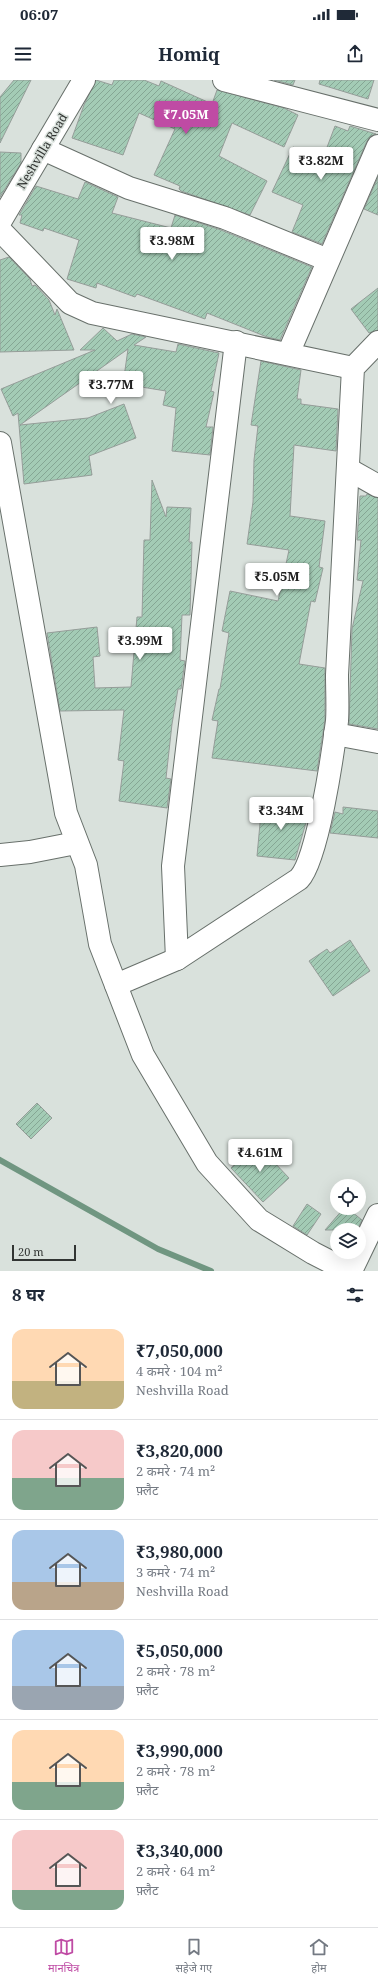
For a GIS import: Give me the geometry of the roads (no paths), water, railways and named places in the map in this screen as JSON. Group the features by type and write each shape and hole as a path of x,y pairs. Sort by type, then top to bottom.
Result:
{"street":[{"name":"Neshvilla Road","path":"0,222 84,80"},
{"path":"224,80 378,120"},
{"path":"288,354 378,146"},
{"path":"43,149 129,188 225,218 328,260"},
{"path":"0,230 70,303 79,308 92,313 236,342 353,368"},
{"path":"178,959 173,866 236,342"},
{"path":"116,985 178,959 300,879 304,874 322,815 337,720 337,675 353,368 378,342"},
{"path":"0,443 66,813 76,843 86,865 100,944 143,1055 207,1164 259,1220 313,1253 350,1271 378,1215"},
{"path":"348,469 378,486"},
{"path":"335,734 378,742"},
{"path":"0,855 30,852 76,843"}],"waterway":[{"path":"0,1160 158,1249 211,1271"}]}
